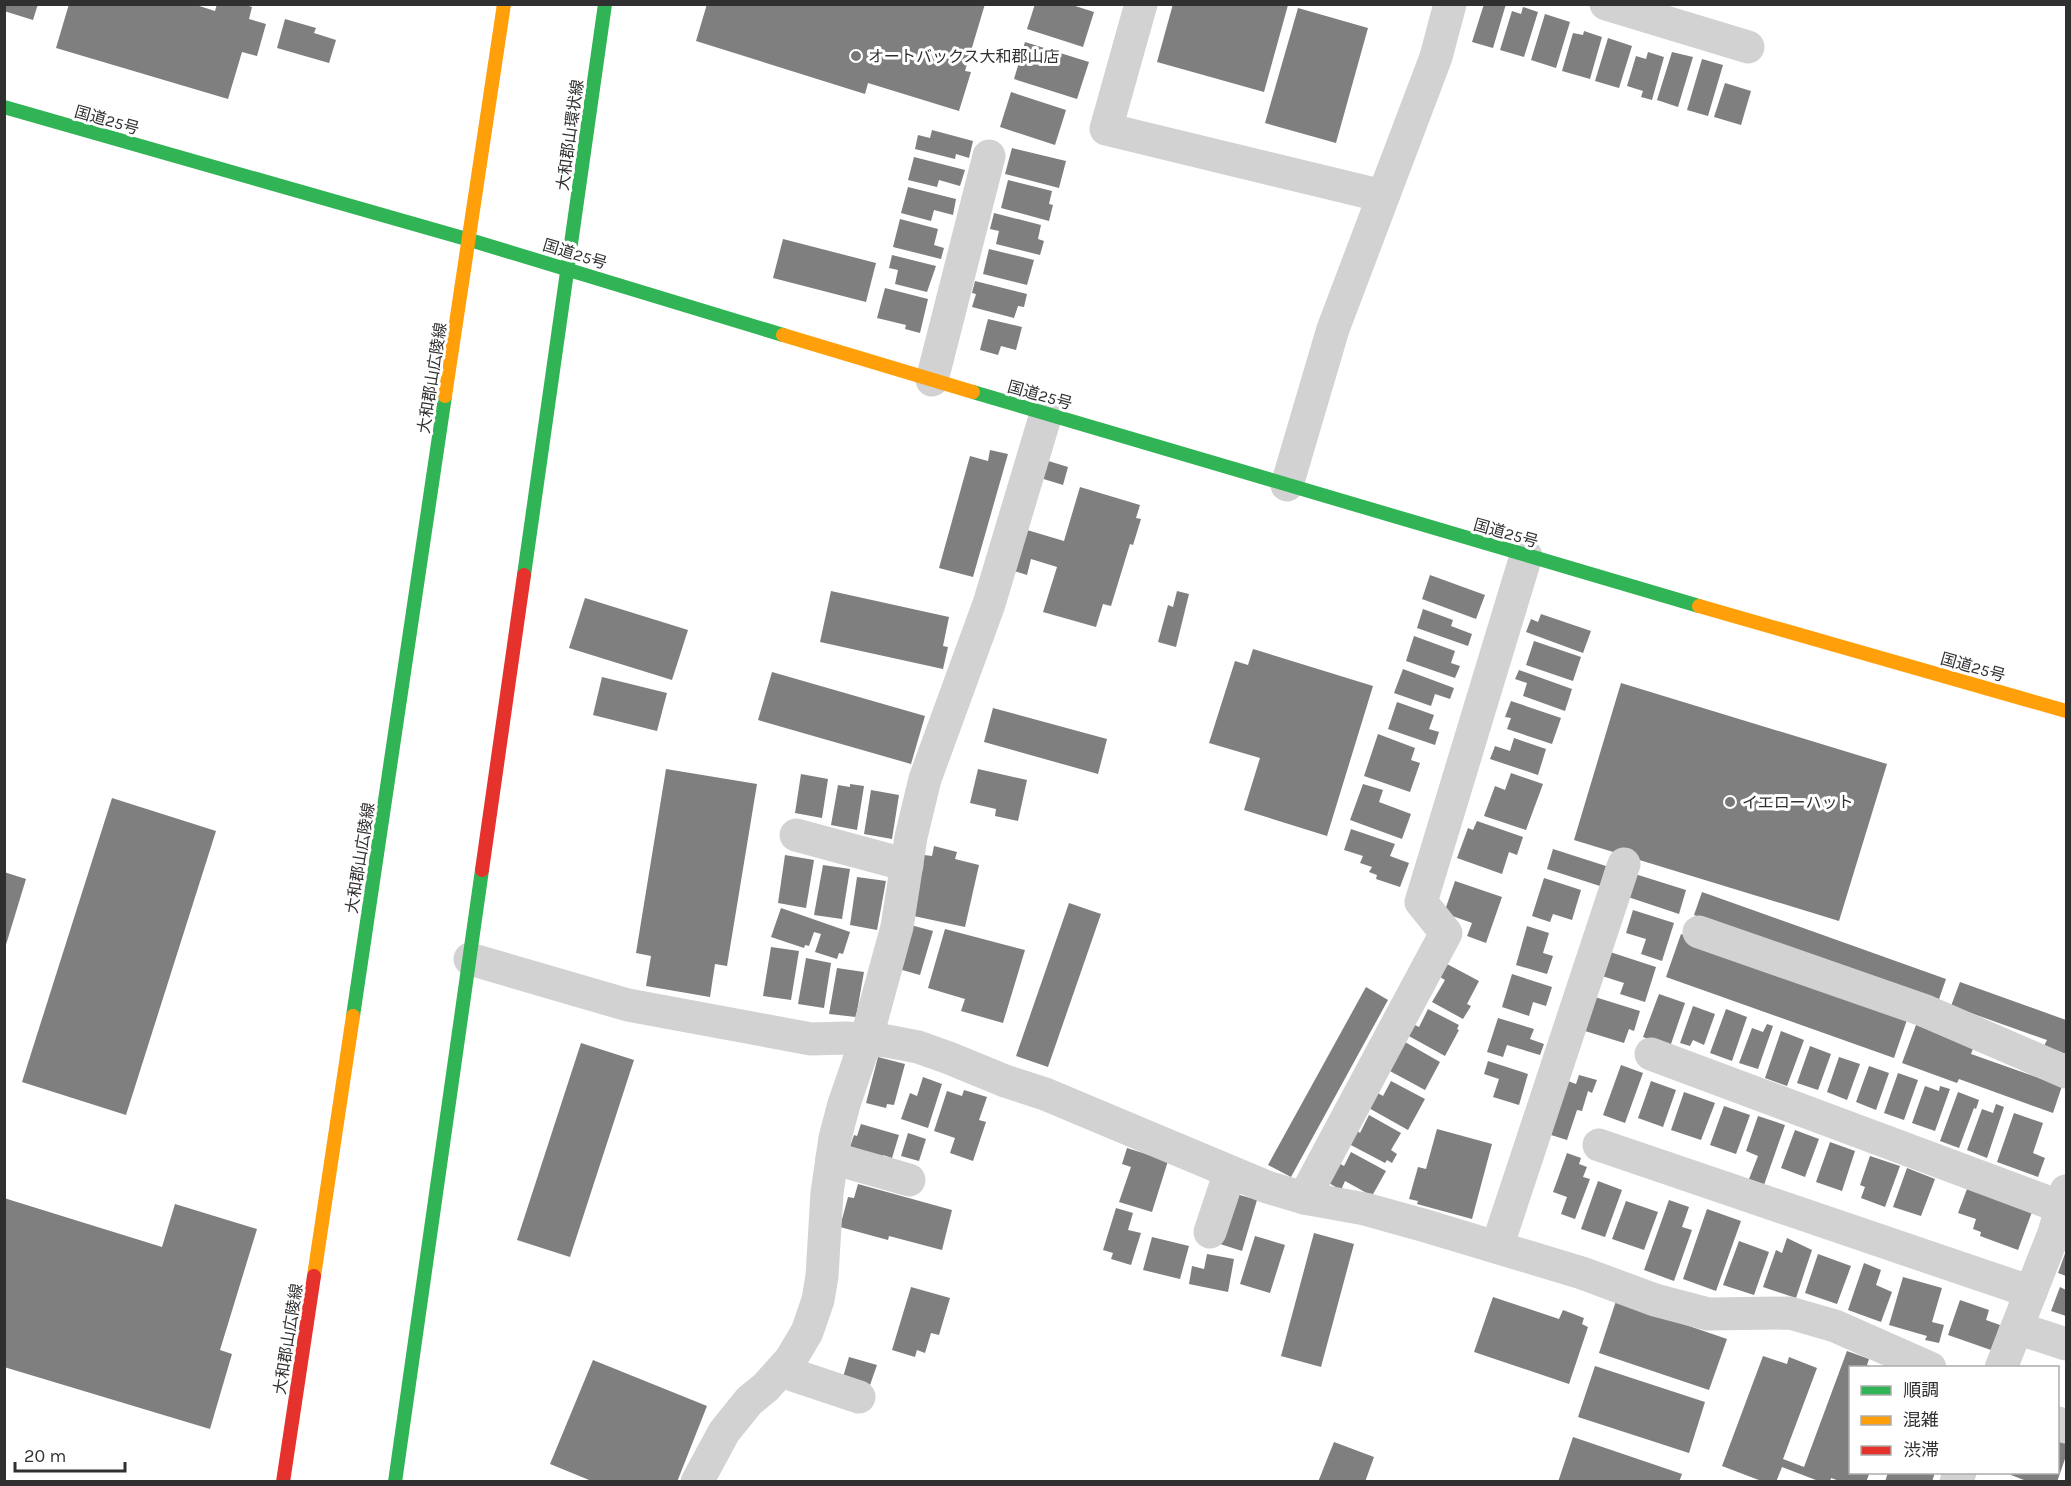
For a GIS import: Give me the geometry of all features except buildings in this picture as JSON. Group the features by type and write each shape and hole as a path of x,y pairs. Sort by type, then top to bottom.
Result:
{"main road":[{"path":"470,240 504,4"},
{"name":"大和郡山環状線","path":"569,270 605,4"},
{"name":"国道25号","path":"4,107 470,240 1526,556 2067,711"},
{"name":"大和郡山広陵線","path":"284,1482 470,240"},
{"path":"395,1482 569,270"}],"street":[{"path":"1141,4 1106,129 1383,196"},
{"path":"1287,485 1333,329 1436,57 1450,4"},
{"path":"1606,4 1748,46"},
{"path":"932,380 989,156"},
{"path":"697,1482 724,1432 749,1401 766,1387 791,1359 807,1332 818,1300 832,1158 844,1104 866,1040 897,927 910,837 925,779 989,604 1046,414"},
{"path":"1304,1198 1446,933 1421,902 1526,556"},
{"path":"796,835 907,865"},
{"path":"1497,1247 1624,864"},
{"path":"1699,932 1923,1010 2067,1072"},
{"path":"470,959 628,1005 811,1039 866,1040 918,1047 1005,1082 1045,1095 1268,1187 1304,1198 1365,1209 1497,1247 1582,1272 1655,1300 1708,1314 1790,1314 1835,1326 1925,1366"},
{"path":"1651,1054 2063,1213 2002,1366"},
{"path":"1599,1145 2031,1292"},
{"path":"832,1158 909,1180"},
{"path":"1210,1232 1230,1172"},
{"path":"2017,1328 2067,1344"},
{"path":"781,1371 859,1397"}],"traffic: fast":[{"path":"524,575 605,4"},
{"path":"4,107 470,240 783,335"},
{"path":"973,392 1699,606"},
{"path":"353,1016 445,396"},
{"path":"395,1482 482,870"}],"traffic: slow":[{"path":"445,396 504,4"},
{"path":"783,335 973,392"},
{"path":"1699,606 2066,711"},
{"path":"314,1276 353,1016"}],"traffic: jam":[{"path":"482,870 524,575"},
{"path":"283,1482 314,1276"}],"place":[{"name":"オートバックス大和郡山店","path":"856,56"},
{"name":"イエローハット","path":"1730,802"}]}
